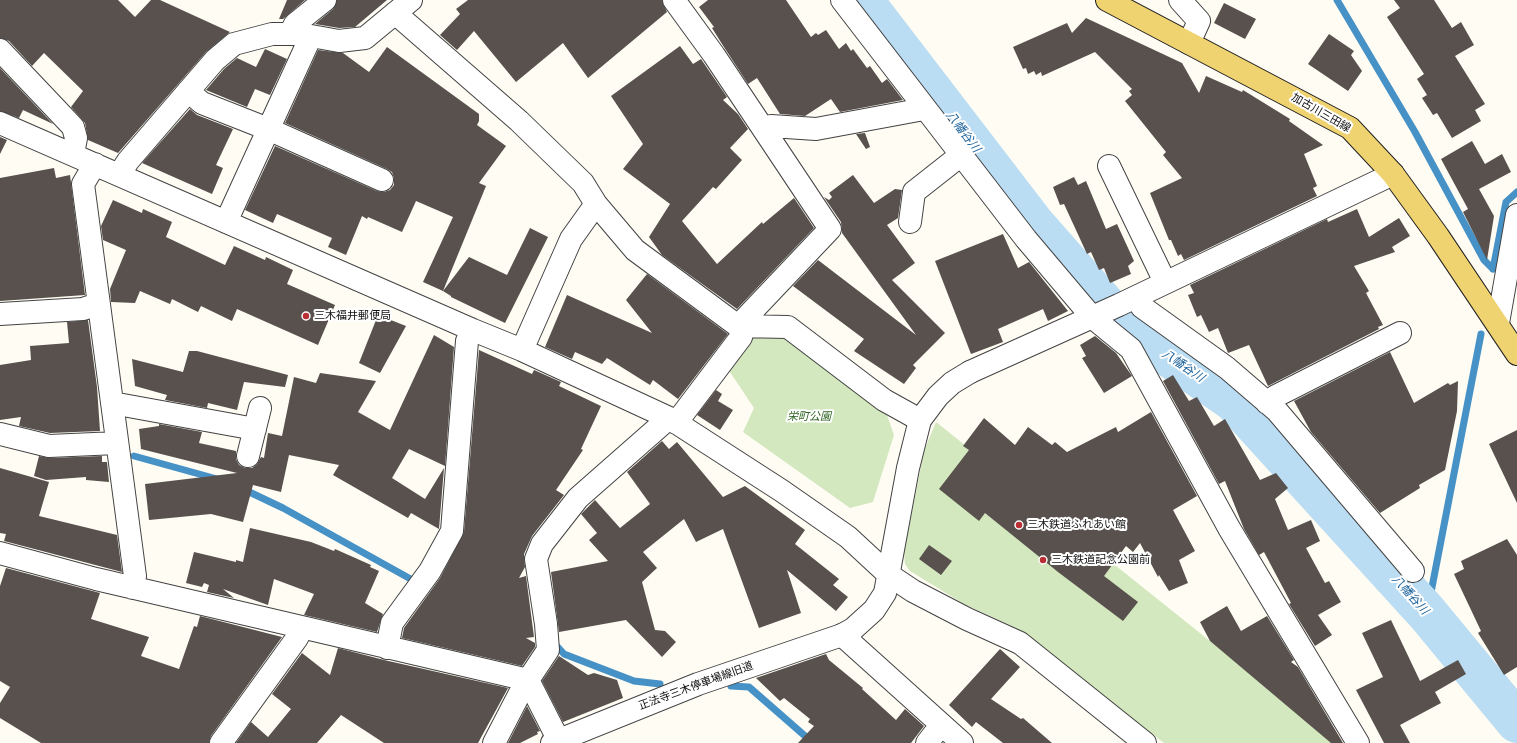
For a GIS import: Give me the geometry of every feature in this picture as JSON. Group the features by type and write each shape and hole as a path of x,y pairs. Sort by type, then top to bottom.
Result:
{"main road":[{"name":"加古川三田線","path":"1107,0 1350,128 1393,174 1498,323 1517,354"}],"street":[{"path":"226,222 268,129 300,35 295,24 325,0"},
{"path":"494,743 528,680 548,650 546,624 536,559 542,544 578,498 672,420 741,337 741,326 830,229 714,55 674,0"},
{"path":"842,0 924,109 1026,239 1092,317 1131,349 1229,528 1358,743"},
{"path":"1180,0 1199,21 1189,43"},
{"path":"119,175 128,161 215,60 234,44 272,34 300,35 339,41 365,38 403,7 583,183 596,204 635,250 741,326 788,327 884,400 920,420 938,396 952,383 970,372 1092,317 1393,174"},
{"path":"0,50 73,127 76,138 73,154"},
{"path":"188,91 202,103 268,129 382,180"},
{"path":"764,130 771,126 816,129 917,112 924,109"},
{"path":"0,123 472,330 522,350 672,420 782,490 842,533 889,575 913,591 941,606 1020,643 1145,743"},
{"path":"910,222 914,192 961,155"},
{"path":"95,164 83,184 135,576 133,588"},
{"path":"1109,166 1165,282"},
{"path":"522,350 571,240 596,204"},
{"path":"1498,323 1517,215"},
{"path":"1128,300 1142,307 1227,368 1277,411 1413,571"},
{"path":"0,314 83,308 98,304"},
{"path":"387,648 392,624 430,571 452,531 467,341 472,330"},
{"path":"1267,403 1276,396 1400,333"},
{"path":"112,403 255,430"},
{"path":"248,456 260,408"},
{"name":"正法寺三木停車場線旧道","path":"555,741 698,684 842,635 853,629 874,610 885,593 906,475 920,420"},
{"path":"0,434 49,446 117,443"},
{"path":"0,553 133,588 528,680"},
{"path":"220,743 297,638 302,628"},
{"path":"842,635 962,743"},
{"path":"528,680 555,741"},
{"path":"927,743 941,725"}],"green space":[{"name":"栄町公園","path":"754,336 792,339 887,415 894,435 873,502 850,508 743,432 754,408 728,369"},
{"path":"936,422 1310,721 1334,743 1164,743 1016,628 964,604 910,571 905,564 904,552 924,451"}],"building":[{"path":"0,0 118,0 135,17 151,0 160,0 230,32 206,52 118,153 88,140 85,123 71,107 83,91 44,53 32,66 9,41 0,38"},
{"path":"287,0 305,0 283,19 279,19"},
{"path":"337,0 387,0 355,27 339,28 315,24 333,9"},
{"path":"468,0 662,0 667,12 588,78 563,43 516,82 474,31 457,50 440,35 460,14 456,9"},
{"path":"708,0 786,0 811,37 816,33 818,35 826,30 839,49 846,43 851,51 853,49 867,68 870,66 882,83 887,79 903,100 840,112 831,99 805,116 780,114 757,78 748,84 722,44 712,28 714,27 699,7"},
{"path":"1394,0 1434,0 1452,28 1461,22 1474,45 1455,56 1485,104 1475,110 1481,121 1452,138 1437,113 1433,115 1422,98 1427,95 1417,79 1424,74 1387,17 1400,8"},
{"path":"1224,3 1256,19 1245,39 1214,23"},
{"path":"1086,18 1182,63 1199,93 1206,76 1242,92 1243,90 1290,119 1289,121 1323,145 1304,154 1317,186 1313,188 1317,196 1184,260 1181,254 1178,256 1171,240 1169,240 1150,193 1182,178 1163,155 1166,152 1125,101 1132,95 1129,91 1132,89 1095,52 1042,76 1041,72 1036,75 1034,71 1028,74 1026,68 1023,69 1013,47 1067,23 1072,33"},
{"path":"1329,34 1354,51 1351,55 1362,71 1348,91 1308,64"},
{"path":"680,46 693,64 701,59 727,97 723,100 738,114 748,129 730,148 742,160 716,189 713,187 682,221 717,264 762,222 763,224 794,198 814,228 737,309 662,255 649,237 670,204 623,169 643,144 611,96"},
{"path":"387,47 479,114 479,121 477,125 506,146 479,183 486,186 443,291 423,282 453,217 416,201 402,232 368,217 367,219 362,216 346,255 328,247 332,238 277,214 273,223 245,210 275,146 377,191 384,192 390,190 394,185 392,172 285,123 318,50 343,53 369,72"},
{"path":"265,49 287,59 270,95 255,89 247,107 206,90 224,69 237,58 256,67"},
{"path":"0,68 53,124 23,110 19,118 0,111"},
{"path":"190,109 197,115 233,129 216,165 223,168 212,194 142,163"},
{"path":"865,133 870,147 866,149 856,134"},
{"path":"0,137 7,140 0,154"},
{"path":"1472,141 1485,164 1502,154 1511,172 1479,189 1494,216 1487,260 1463,212 1468,209 1441,159"},
{"path":"54,168 56,178 70,175 85,295 0,301 0,178"},
{"path":"853,175 874,203 895,189 902,190 898,218 887,225 915,263 892,280 945,333 913,365 916,368 904,384 854,351 864,339 793,286 818,260 916,335 842,233 841,222 824,197 829,200 832,197 829,193"},
{"path":"1074,177 1078,185 1086,181 1106,229 1117,224 1134,261 1128,266 1131,274 1110,283 1104,268 1099,270 1091,252 1087,254 1064,204 1060,205 1053,187"},
{"path":"113,200 142,213 143,209 172,222 166,237 225,265 234,246 265,260 266,257 293,270 287,284 335,305 318,345 237,309 232,321 201,306 198,312 172,299 170,304 140,291 135,303 111,302 110,289 126,250 103,240 101,226"},
{"path":"1357,209 1369,237 1399,218 1410,236 1392,247 1395,252 1354,266 1369,291 1366,293 1383,325 1378,327 1379,329 1268,386 1249,345 1228,353 1218,328 1209,332 1201,315 1197,317 1188,295 1194,293 1190,285 1327,219 1328,222"},
{"path":"530,228 548,237 505,323 451,297 443,291 469,257 507,275"},
{"path":"1003,234 1018,268 1029,262 1068,311 1048,321 1043,309 998,329 1003,342 971,354 935,261"},
{"path":"647,274 728,334 678,399 653,380 650,385 607,358 602,364 575,352 572,359 545,347 567,295 652,333 626,300"},
{"path":"378,315 406,326 380,373 359,363"},
{"path":"88,320 97,387 100,431 50,433 19,426 21,417 0,420 0,365 31,360 30,346 69,343 67,322"},
{"path":"434,335 454,347 445,466 409,449 392,478 425,499 444,468 439,529 411,513 408,518 333,475 339,465 289,455 281,492 253,485 243,522 211,514 149,520 145,484 237,473 141,449 139,429 159,426 159,424 202,432 199,443 236,451 236,459 239,465 245,468 252,468 257,464 261,457 264,458 268,433 282,436 294,377 316,383 320,373 376,381 358,412 390,430"},
{"path":"1095,336 1116,353 1132,376 1104,393 1082,358 1086,356 1080,345"},
{"path":"479,350 532,374 534,370 561,382 559,386 601,406 581,449 583,450 556,490 564,495 532,536 524,554 525,567 519,578 526,576 534,637 526,638 535,643 535,647 522,666 402,638 404,628 440,578 464,532"},
{"path":"189,351 197,351 288,375 285,387 244,382 237,410 208,403 207,408 165,400 167,395 135,386 132,359 183,372"},
{"path":"1390,352 1414,403 1448,383 1450,385 1458,381 1457,411 1445,470 1419,485 1420,488 1380,513 1311,432 1294,401"},
{"path":"1173,375 1189,401 1197,397 1214,426 1225,419 1260,480 1276,473 1288,488 1275,499 1288,530 1311,520 1320,541 1306,548 1325,583 1329,581 1341,602 1318,615 1332,635 1315,646 1289,604 1291,603 1264,552 1259,555 1244,529 1225,481 1219,484 1163,381"},
{"path":"716,390 722,394 718,401 733,410 720,430 697,415"},
{"path":"1151,412 1197,496 1173,510 1195,551 1179,560 1188,583 1169,591 1159,575 1158,577 1140,543 1133,552 1126,546 1104,576 1138,602 1123,621 1058,572 985,513 979,521 939,489 969,450 963,446 984,418 1015,445 1028,427 1052,445 1055,442 1067,452 1116,427 1118,432"},
{"path":"1517,430 1517,503 1489,444"},
{"path":"662,441 669,449 677,442 723,497 745,486 805,530 795,544 839,579 833,585 848,597 836,611 787,570 801,613 759,628 723,529 696,542 684,519 643,552 657,568 642,582 655,630 665,631 676,642 662,657 626,620 559,632 551,572 608,561 589,540 597,533 581,514 595,500 620,528 650,504 627,472"},
{"path":"39,456 50,458 102,456 102,462 107,462 109,482 86,480 86,477 46,480 34,476"},
{"path":"0,468 49,482 39,516 117,535 122,572 4,541 6,534 0,533"},
{"path":"250,528 311,542 334,551 335,549 371,565 370,567 379,571 365,603 383,614 377,632 304,615 314,594 274,579 268,605 223,589 234,598 207,592 209,585 204,583 202,587 186,583 194,552 236,562 236,560 243,562"},
{"path":"1507,539 1517,555 1517,667 1504,675 1478,633 1481,631 1454,574 1464,569 1461,561"},
{"path":"929,545 952,561 941,575 919,559"},
{"path":"6,568 100,593 91,619 149,637 141,656 179,669 194,626 197,627 200,616 282,637 211,736 209,743 41,743 0,718 0,703 10,687 0,681 0,586"},
{"path":"1227,606 1241,631 1267,616 1294,660 1291,662 1298,667 1343,743 1331,743 1210,641 1200,622"},
{"path":"1391,620 1420,681 1458,660 1466,674 1435,692 1441,703 1400,725 1410,743 1384,743 1356,690 1383,677 1362,633"},
{"path":"338,648 508,688 478,743 384,743 341,715 317,743 236,743 251,722 268,737 291,709 272,694 302,653 330,675"},
{"path":"1000,649 1020,667 991,699 1021,719 1023,718 1052,743 1003,743 976,722 972,727 949,705"},
{"path":"826,654 829,660 863,688 862,689 896,720 905,709 924,726 911,743 798,743 814,726 808,722 810,719 784,698 780,701 756,678"},
{"path":"559,656 588,675 594,673 617,680 623,698 563,722 542,681"},
{"path":"527,706 540,731 537,732 538,734 520,743 508,743"}],"waterway":[{"name":"八幡谷川","path":"862,0 1033,223 1121,323 1234,401 1427,613 1517,722"},
{"path":"1337,0 1415,132 1484,260 1493,269"},
{"path":"1493,269 1506,202 1517,192"},
{"path":"1427,613 1481,334"},
{"path":"134,456 217,479"},
{"path":"243,489 283,508 416,582"},
{"path":"555,644 564,654 634,681 660,684"},
{"path":"731,686 749,687 813,743"}],"place":[{"name":"三木福井郵便局","path":"306,316"},
{"name":"三木鉄道ふれあい館","path":"1019,525"},
{"name":"三木鉄道記念公園前","path":"1043,560"}]}
